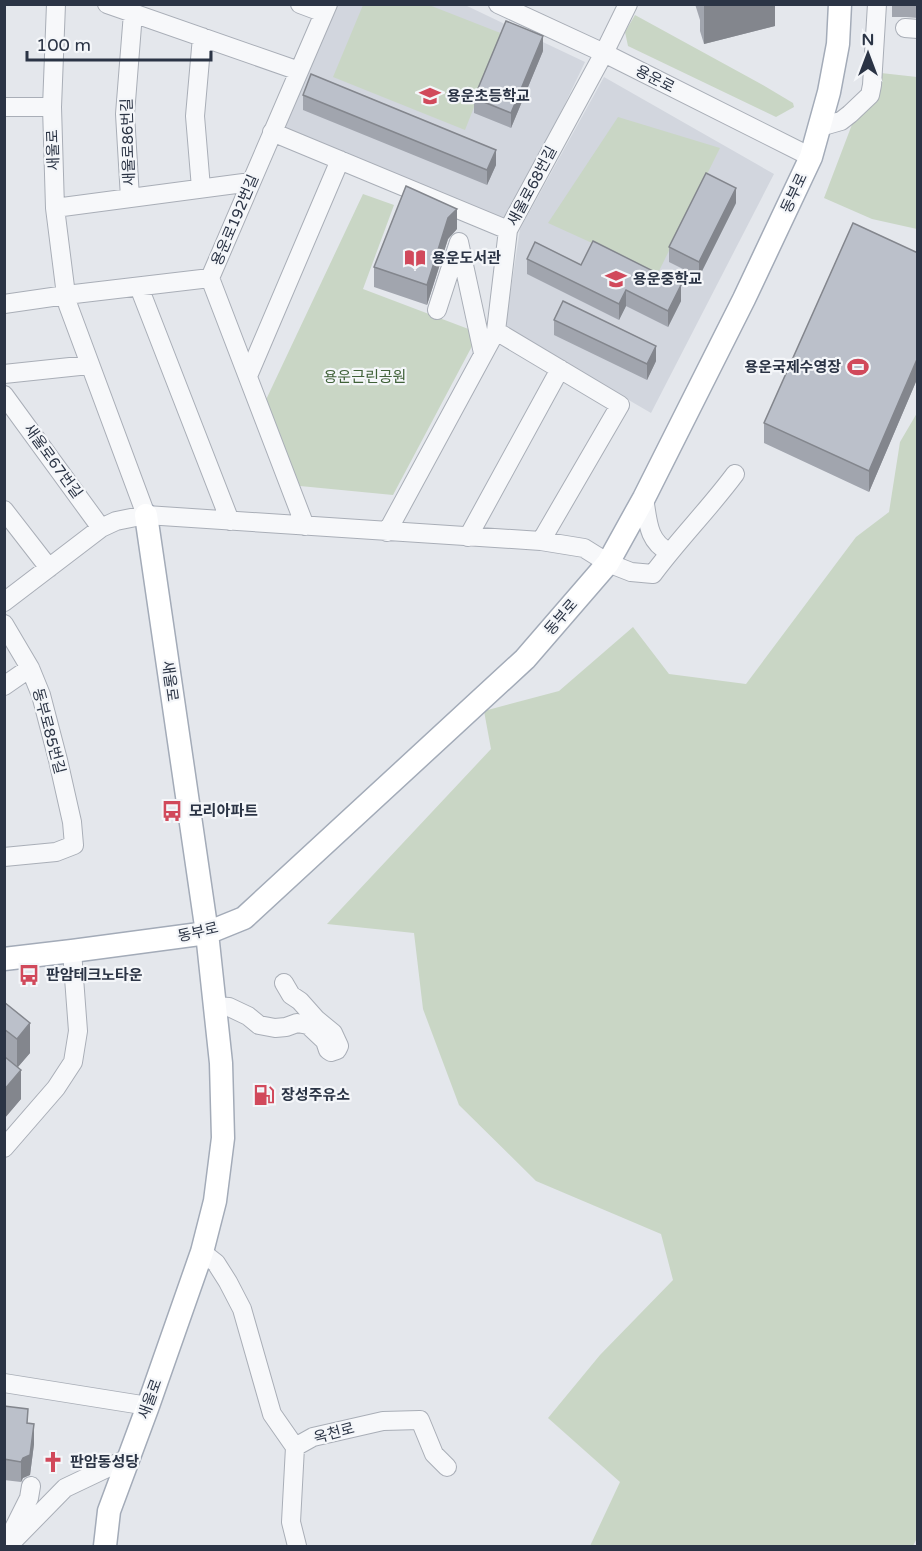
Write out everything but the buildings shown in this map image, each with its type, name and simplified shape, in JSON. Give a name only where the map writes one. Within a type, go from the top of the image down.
[{"type":"main road","name":"동부로","points":[[4,958],[207,933],[244,918],[525,659],[608,563],[644,498],[744,299],[810,157],[820,127],[838,44],[840,4]]},
{"type":"main road","name":"새울로","points":[[105,1546],[109,1511],[202,1252],[215,1201],[223,1138],[221,1063],[207,933],[146,515]]},
{"type":"street","name":"새울로","points":[[56,4],[52,108],[55,208],[66,295],[89,365],[146,515]]},
{"type":"street","points":[[107,4],[299,71]]},
{"type":"street","points":[[300,4],[326,9]]},
{"type":"street","name":"용운로","points":[[498,4],[604,53],[810,157]]},
{"type":"street","name":"새울로68번길","points":[[387,532],[496,331],[508,230],[628,4]]},
{"type":"street","points":[[820,127],[842,121],[870,95],[877,4]]},
{"type":"street","name":"용운로192번길","points":[[304,526],[210,278],[326,9]]},
{"type":"street","name":"새울로86번길","points":[[130,198],[125,114],[133,14]]},
{"type":"street","points":[[201,37],[195,116],[201,188]]},
{"type":"street","points":[[4,107],[52,108]]},
{"type":"street","points":[[272,132],[508,230]]},
{"type":"street","points":[[248,376],[340,160]]},
{"type":"street","name":"새울로86번길","points":[[55,208],[251,182]]},
{"type":"street","points":[[437,310],[459,242],[483,352]]},
{"type":"street","points":[[4,304],[210,278]]},
{"type":"street","points":[[139,286],[230,520]]},
{"type":"street","points":[[496,331],[620,405],[541,541]]},
{"type":"street","points":[[4,374],[89,365]]},
{"type":"street","points":[[468,537],[560,369]]},
{"type":"street","name":"새울로67번길","points":[[4,395],[101,528]]},
{"type":"street","points":[[4,602],[101,528],[116,521],[146,515],[541,541],[584,548],[608,563],[631,572],[653,574],[735,474]]},
{"type":"street","points":[[644,498],[651,534],[660,547],[669,552]]},
{"type":"street","points":[[4,510],[48,568]]},
{"type":"street","name":"동부로85번길","points":[[4,624],[30,668],[41,695],[72,822],[74,845],[56,852],[4,857]]},
{"type":"street","points":[[4,686],[30,668]]},
{"type":"street","points":[[4,1148],[56,1088],[73,1062],[78,1031],[72,951]]},
{"type":"street","points":[[214,1006],[229,1007],[248,1016],[259,1025],[275,1028],[297,1023],[308,1025],[325,1041],[328,1050],[331,1052],[337,1050],[339,1046],[333,1033],[291,994],[284,983]]},
{"type":"street","points":[[202,1252],[216,1263],[242,1309],[272,1414],[295,1447]]},
{"type":"street","points":[[4,1383],[148,1406]]},
{"type":"street","name":"옥천로","points":[[297,1546],[291,1522],[295,1447],[313,1437],[383,1421],[420,1419],[434,1454],[447,1467]]},
{"type":"street","points":[[10,1541],[65,1488],[128,1458]]},
{"type":"street","points":[[10,1541],[29,1498],[31,1486]]},
{"type":"shaded area","name":"용운초등학교","points":[[330,5],[465,5],[585,62],[507,225],[278,129]]},
{"type":"shaded area","name":"용운중학교","points":[[604,77],[774,174],[651,413],[505,328],[520,229]]},
{"type":"green space","points":[[363,5],[429,5],[503,34],[465,130],[333,77]]},
{"type":"green space","points":[[635,15],[761,84],[793,103],[794,107],[776,117],[628,46],[625,32]]},
{"type":"green space","points":[[872,72],[917,77],[917,229],[872,219],[824,198]]},
{"type":"green space","points":[[618,117],[720,148],[658,273],[548,223]]},
{"type":"green space","name":"용운근린공원","points":[[363,194],[394,205],[363,289],[479,333],[393,495],[300,486],[264,404]]},
{"type":"green space","points":[[917,413],[918,1536],[913,1546],[590,1546],[620,1482],[548,1418],[600,1355],[673,1280],[661,1234],[536,1181],[459,1105],[423,1009],[414,933],[327,924],[491,749],[484,711],[559,691],[633,627],[669,674],[746,684],[856,537],[889,512],[900,442]]},
{"type":"place","name":"용운초등학교","points":[[430,96]]},
{"type":"place","name":"용운도서관","points":[[415,258]]},
{"type":"place","name":"용운중학교","points":[[616,279]]},
{"type":"place","name":"용운국제수영장","points":[[858,367]]},
{"type":"place","name":"모리아파트","points":[[172,811]]},
{"type":"place","name":"판암테크노타운","points":[[29,975]]},
{"type":"place","name":"장성주유소","points":[[264,1095]]},
{"type":"place","name":"판암동성당","points":[[53,1462]]}]
